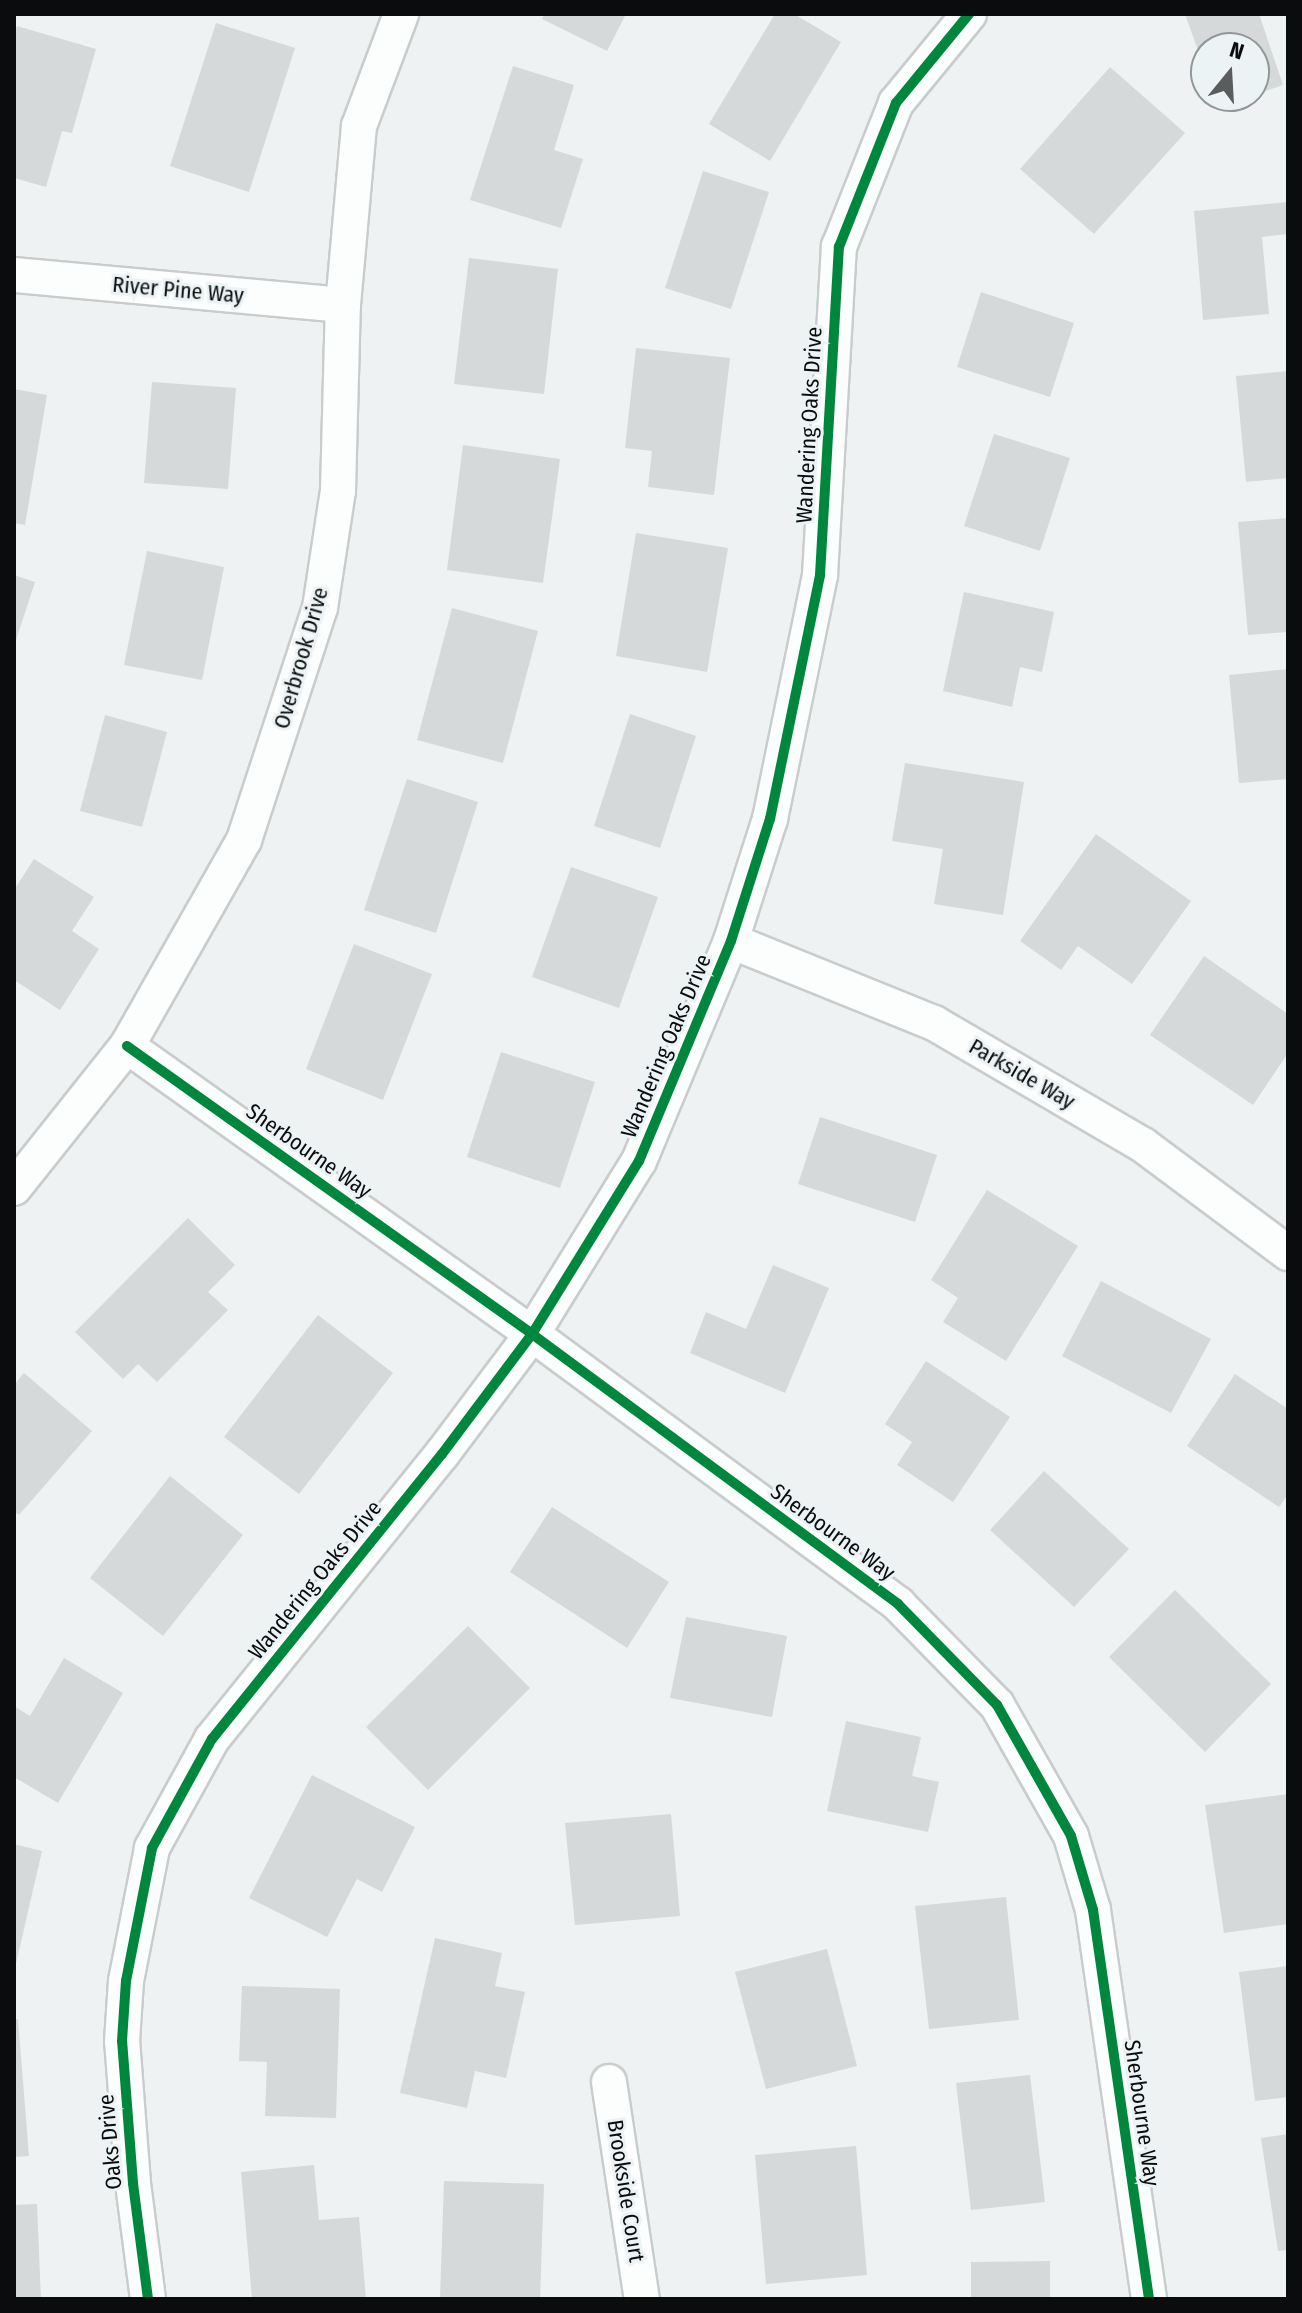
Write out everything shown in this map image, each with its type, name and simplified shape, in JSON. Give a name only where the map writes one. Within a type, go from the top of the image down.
[{"type":"street","name":"Overbrook Drive","points":[[14,1188],[127,1046],[244,840],[320,608],[338,491],[343,305],[359,126],[401,14]]},
{"type":"street","name":"Wandering Oaks Drive","points":[[126,1981],[152,1848],[212,1739],[442,1454],[532,1334],[639,1161],[731,941],[770,819],[820,575],[839,247],[896,103],[969,14]]},
{"type":"street","name":"River Pine Way","points":[[14,275],[343,305]]},
{"type":"street","name":"Parkside Way","points":[[731,941],[934,1023],[1143,1145],[1288,1253]]},
{"type":"street","name":"Sherbourne Way","points":[[127,1046],[532,1334],[898,1604],[997,1705],[1071,1836],[1093,1910],[1149,2299]]},
{"type":"street","name":"Oaks Drive","points":[[126,1981],[122,2041],[133,2183],[148,2299]]},
{"type":"street","name":"Brookside Court","points":[[609,2082],[642,2299]]},
{"type":"building","points":[[545,14],[626,14],[607,51],[542,19]]},
{"type":"building","points":[[775,14],[794,14],[841,42],[770,161],[709,124]]},
{"type":"building","points":[[1185,14],[1259,14],[1265,32],[1191,32]]},
{"type":"building","points":[[216,23],[295,48],[249,192],[170,166]]},
{"type":"building","points":[[17,26],[96,49],[72,133],[62,131],[46,187],[14,178],[14,36]]},
{"type":"building","points":[[1270,47],[1283,85],[1270,89]]},
{"type":"building","points":[[513,66],[574,85],[554,150],[583,159],[561,228],[470,200]]},
{"type":"building","points":[[1110,67],[1185,133],[1094,234],[1020,169]]},
{"type":"building","points":[[703,171],[769,192],[731,309],[665,288]]},
{"type":"building","points":[[1288,202],[1288,234],[1262,237],[1269,314],[1203,320],[1194,211]]},
{"type":"building","points":[[469,258],[558,269],[544,394],[454,384]]},
{"type":"building","points":[[981,292],[1074,323],[1050,397],[957,367]]},
{"type":"building","points":[[636,348],[730,358],[714,495],[648,487],[652,451],[625,448]]},
{"type":"building","points":[[1288,371],[1288,478],[1246,482],[1236,376]]},
{"type":"building","points":[[152,382],[236,388],[228,489],[144,483]]},
{"type":"building","points":[[14,389],[47,395],[25,525],[14,523]]},
{"type":"building","points":[[994,434],[1070,458],[1040,551],[964,526]]},
{"type":"building","points":[[463,445],[560,459],[543,583],[447,570]]},
{"type":"building","points":[[1288,518],[1288,632],[1248,635],[1238,522]]},
{"type":"building","points":[[636,533],[728,548],[707,672],[616,656]]},
{"type":"building","points":[[147,551],[224,567],[202,680],[124,665]]},
{"type":"building","points":[[14,575],[35,582],[15,643],[14,643]]},
{"type":"building","points":[[964,592],[1054,612],[1042,672],[1020,667],[1012,707],[943,691]]},
{"type":"building","points":[[452,608],[538,631],[503,763],[417,740]]},
{"type":"building","points":[[1288,669],[1288,779],[1239,783],[1229,675]]},
{"type":"building","points":[[630,714],[696,736],[660,848],[594,826]]},
{"type":"building","points":[[105,715],[167,732],[142,827],[80,811]]},
{"type":"building","points":[[905,763],[1024,782],[1003,915],[934,904],[943,849],[892,841]]},
{"type":"building","points":[[407,779],[478,802],[436,933],[364,910]]},
{"type":"building","points":[[1096,834],[1191,901],[1132,984],[1078,946],[1061,970],[1020,941]]},
{"type":"building","points":[[34,859],[94,897],[72,931],[99,949],[60,1010],[14,980],[14,890]]},
{"type":"building","points":[[571,867],[658,897],[619,1008],[532,977]]},
{"type":"building","points":[[354,944],[432,974],[383,1100],[306,1069]]},
{"type":"building","points":[[1204,956],[1288,1014],[1288,1053],[1253,1105],[1150,1035]]},
{"type":"building","points":[[501,1052],[595,1082],[560,1188],[467,1157]]},
{"type":"building","points":[[820,1117],[937,1155],[915,1222],[798,1184]]},
{"type":"building","points":[[987,1190],[1078,1246],[1006,1361],[943,1322],[958,1298],[931,1280]]},
{"type":"building","points":[[188,1218],[235,1265],[208,1292],[228,1310],[157,1382],[138,1364],[123,1379],[75,1332]]},
{"type":"building","points":[[773,1265],[829,1288],[785,1393],[690,1353],[706,1312],[746,1329]]},
{"type":"building","points":[[1101,1281],[1211,1339],[1171,1413],[1062,1356]]},
{"type":"building","points":[[318,1315],[393,1373],[299,1494],[224,1437]]},
{"type":"building","points":[[926,1361],[1010,1417],[953,1502],[897,1465],[912,1442],[885,1424]]},
{"type":"building","points":[[24,1373],[92,1431],[19,1515],[14,1511],[14,1385]]},
{"type":"building","points":[[1235,1374],[1288,1409],[1288,1494],[1279,1507],[1187,1446]]},
{"type":"building","points":[[1044,1471],[1129,1549],[1074,1607],[990,1530]]},
{"type":"building","points":[[170,1476],[243,1535],[163,1636],[90,1578]]},
{"type":"building","points":[[552,1507],[669,1582],[627,1648],[510,1572]]},
{"type":"building","points":[[1175,1590],[1271,1684],[1205,1752],[1109,1657]]},
{"type":"building","points":[[686,1617],[787,1636],[772,1717],[670,1698]]},
{"type":"building","points":[[468,1626],[530,1688],[428,1790],[366,1727]]},
{"type":"building","points":[[64,1658],[123,1693],[58,1803],[14,1777],[14,1706],[30,1716]]},
{"type":"building","points":[[846,1721],[921,1737],[912,1776],[939,1782],[928,1832],[827,1811]]},
{"type":"building","points":[[312,1775],[415,1827],[382,1892],[357,1879],[327,1937],[249,1898]]},
{"type":"building","points":[[1288,1794],[1288,1924],[1224,1933],[1205,1805]]},
{"type":"building","points":[[671,1814],[680,1916],[575,1925],[565,1823]]},
{"type":"building","points":[[14,1844],[42,1851],[15,1968],[14,1968]]},
{"type":"building","points":[[1006,1897],[1019,2020],[929,2029],[915,1906]]},
{"type":"building","points":[[435,1938],[502,1953],[495,1986],[525,1992],[506,2078],[475,2071],[467,2108],[400,2093]]},
{"type":"building","points":[[827,1949],[857,2066],[766,2089],[735,1972]]},
{"type":"building","points":[[1288,1966],[1288,2097],[1255,2101],[1239,1972]]},
{"type":"building","points":[[242,1986],[340,1989],[336,2118],[265,2116],[267,2062],[239,2061]]},
{"type":"building","points":[[18,2019],[29,2156],[14,2157],[14,2020]]},
{"type":"building","points":[[1030,2075],[1045,2202],[971,2210],[956,2083]]},
{"type":"building","points":[[1288,2134],[1288,2250],[1278,2251],[1261,2138]]},
{"type":"building","points":[[856,2146],[867,2275],[766,2284],[755,2155]]},
{"type":"building","points":[[314,2165],[319,2220],[359,2217],[366,2299],[252,2299],[241,2172]]},
{"type":"building","points":[[444,2181],[544,2184],[540,2299],[440,2299]]},
{"type":"building","points":[[37,2204],[41,2299],[14,2299],[14,2205]]},
{"type":"building","points":[[1050,2261],[1050,2299],[971,2299],[971,2262]]},
{"type":"cycle path","points":[[148,2299],[133,2183],[122,2041],[126,1981],[152,1848],[212,1739],[442,1454],[532,1334],[639,1161],[731,941],[770,819],[820,575],[839,247],[896,103],[969,14]]},
{"type":"cycle path","points":[[127,1046],[532,1334],[898,1604],[997,1705],[1071,1836],[1093,1910],[1149,2299]]}]
